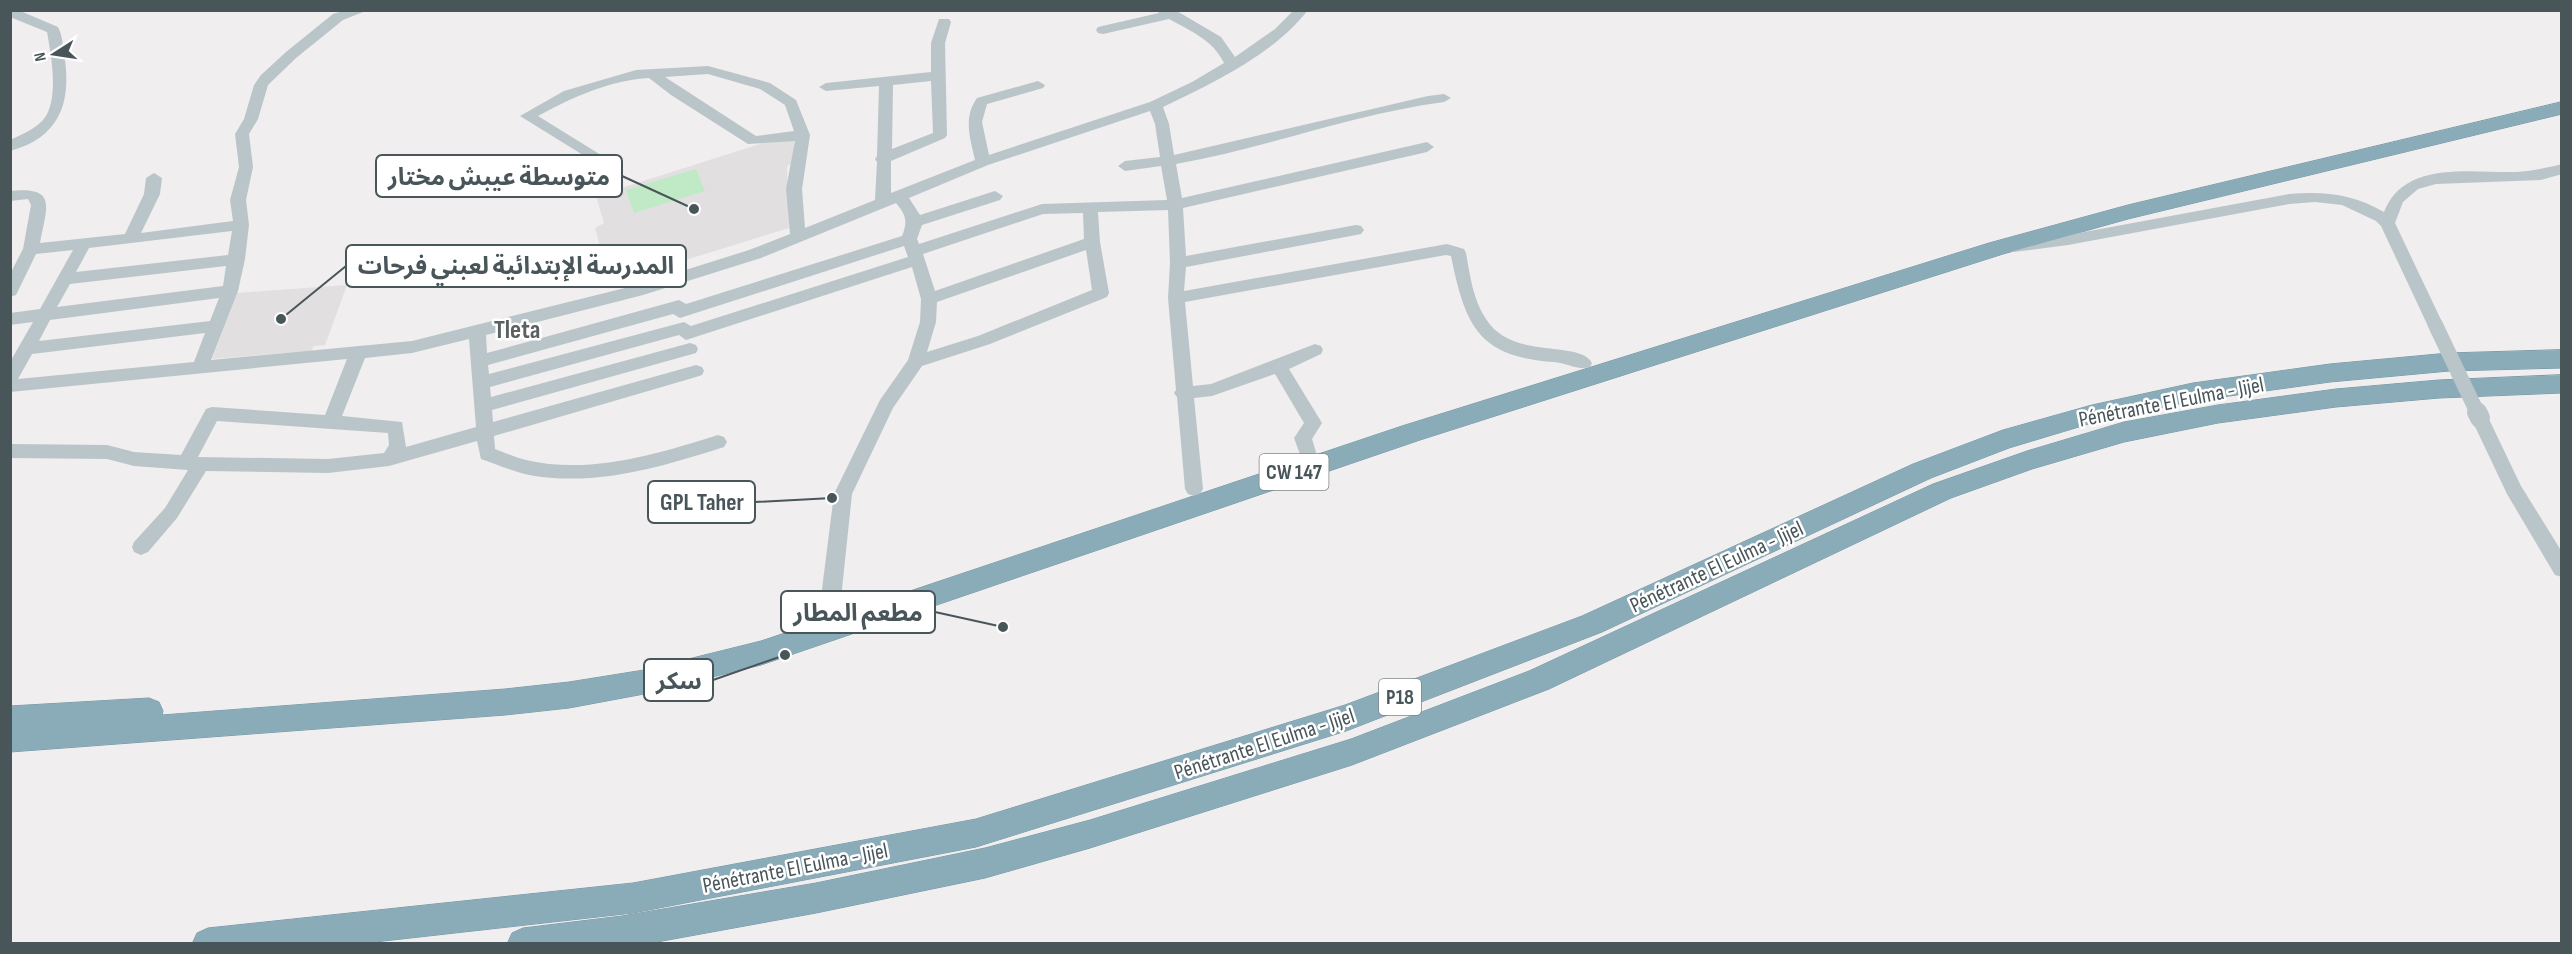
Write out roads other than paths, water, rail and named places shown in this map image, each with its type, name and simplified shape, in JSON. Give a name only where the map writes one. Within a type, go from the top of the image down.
[{"type":"highway","name":"CW 147","points":[[10,719],[243,705],[547,682],[680,659],[836,611],[1194,489],[1584,363],[2093,207],[2410,129],[2562,97]]},
{"type":"highway","name":"CW 147","points":[[10,739],[505,702],[569,695],[644,682],[705,668],[840,627],[1133,525],[1411,433],[1997,248],[2128,212],[2562,108]]},
{"type":"highway","name":"Pénétrante El Eulma - Jijel","points":[[208,944],[633,898],[976,833],[1356,714],[1592,624],[1922,471],[2003,440],[2091,414],[2193,392],[2330,373],[2425,364],[2562,359]]},
{"type":"highway","name":"Pénétrante El Eulma - Jijel","points":[[523,944],[622,932],[816,898],[985,863],[1102,830],[1353,752],[1549,675],[1942,491],[2027,460],[2124,432],[2218,414],[2336,398],[2439,389],[2562,384]]},
{"type":"street","points":[[200,368],[230,291],[237,259],[241,225],[238,200],[246,167],[242,134],[250,119],[261,85],[291,55],[338,17],[362,10]]},
{"type":"street","points":[[10,386],[412,347],[672,280],[798,238],[983,162],[1155,105],[1197,86],[1232,64],[1280,32],[1302,10]]},
{"type":"street","points":[[10,12],[52,30],[57,48],[59,102],[49,122],[10,146]]},
{"type":"street","points":[[1103,30],[1166,13],[1216,40],[1224,48],[1232,64]]},
{"type":"street","points":[[882,159],[940,135],[938,43],[944,21]]},
{"type":"street","points":[[604,164],[521,120],[569,94],[636,74],[708,70],[765,86],[790,103],[803,135],[794,189],[798,238]]},
{"type":"street","points":[[652,73],[676,92],[753,141],[803,135]]},
{"type":"street","points":[[826,87],[938,76]]},
{"type":"street","points":[[883,204],[882,159],[886,81]]},
{"type":"street","points":[[983,162],[974,115],[976,107],[982,101],[1038,85]]},
{"type":"street","points":[[1125,166],[1169,162],[1417,102],[1444,98]]},
{"type":"street","points":[[1155,105],[1162,124],[1175,205],[1178,262],[1176,298],[1183,393],[1194,489]]},
{"type":"street","points":[[481,383],[684,326],[1042,209],[1175,205],[1427,147]]},
{"type":"street","points":[[2387,223],[2389,213],[2398,196],[2417,184],[2455,177],[2536,177],[2562,169]]},
{"type":"street","points":[[130,239],[152,194],[154,178]]},
{"type":"street","points":[[10,198],[30,194],[37,198],[39,205],[31,249],[10,291]]},
{"type":"street","points":[[915,222],[995,196]]},
{"type":"street","points":[[836,611],[832,589],[843,494],[886,405],[916,362],[928,322],[929,299],[914,250],[915,222],[911,210],[900,197]]},
{"type":"street","points":[[1997,248],[2068,240],[2269,201],[2302,197],[2334,198],[2373,211],[2387,223],[2513,489],[2562,569]]},
{"type":"street","points":[[916,362],[984,340],[1101,293],[1092,242],[1090,207]]},
{"type":"street","points":[[31,249],[241,225]]},
{"type":"street","points":[[1178,262],[1356,230]]},
{"type":"street","points":[[929,299],[1092,242]]},
{"type":"street","points":[[10,378],[84,244]]},
{"type":"street","points":[[1176,298],[1447,249],[1458,253],[1468,302],[1483,329],[1497,344],[1529,354],[1578,358],[1584,363]]},
{"type":"street","points":[[483,406],[684,326],[914,250]]},
{"type":"street","points":[[66,279],[237,259]]},
{"type":"street","points":[[10,451],[107,452],[134,459],[194,463],[328,466],[389,459],[485,431],[698,376],[672,280]]},
{"type":"street","points":[[10,319],[230,291]]},
{"type":"street","points":[[28,348],[217,326]]},
{"type":"street","points":[[479,361],[684,326]]},
{"type":"street","points":[[477,331],[487,454],[530,468],[583,473],[648,465],[718,442]]},
{"type":"street","points":[[1183,393],[1212,390],[1279,366],[1315,350]]},
{"type":"street","points":[[331,422],[358,353]]},
{"type":"street","points":[[1279,366],[1313,423],[1303,438],[1307,452]]},
{"type":"street","points":[[141,547],[171,513],[194,463],[212,414],[396,427],[398,446],[389,459]]},
{"type":"place","name":"متوسطة عيبش مختار","points":[[694,209]]},
{"type":"place","name":"المدرسة الإبتدائية لعبني فرحات","points":[[281,319]]},
{"type":"place","name":"GPL Taher","points":[[832,498]]},
{"type":"place","name":"مطعم المطار","points":[[1003,627]]},
{"type":"place","name":"سكر","points":[[785,655]]},
{"type":"district","name":"Tleta","points":[[517,329]]}]
